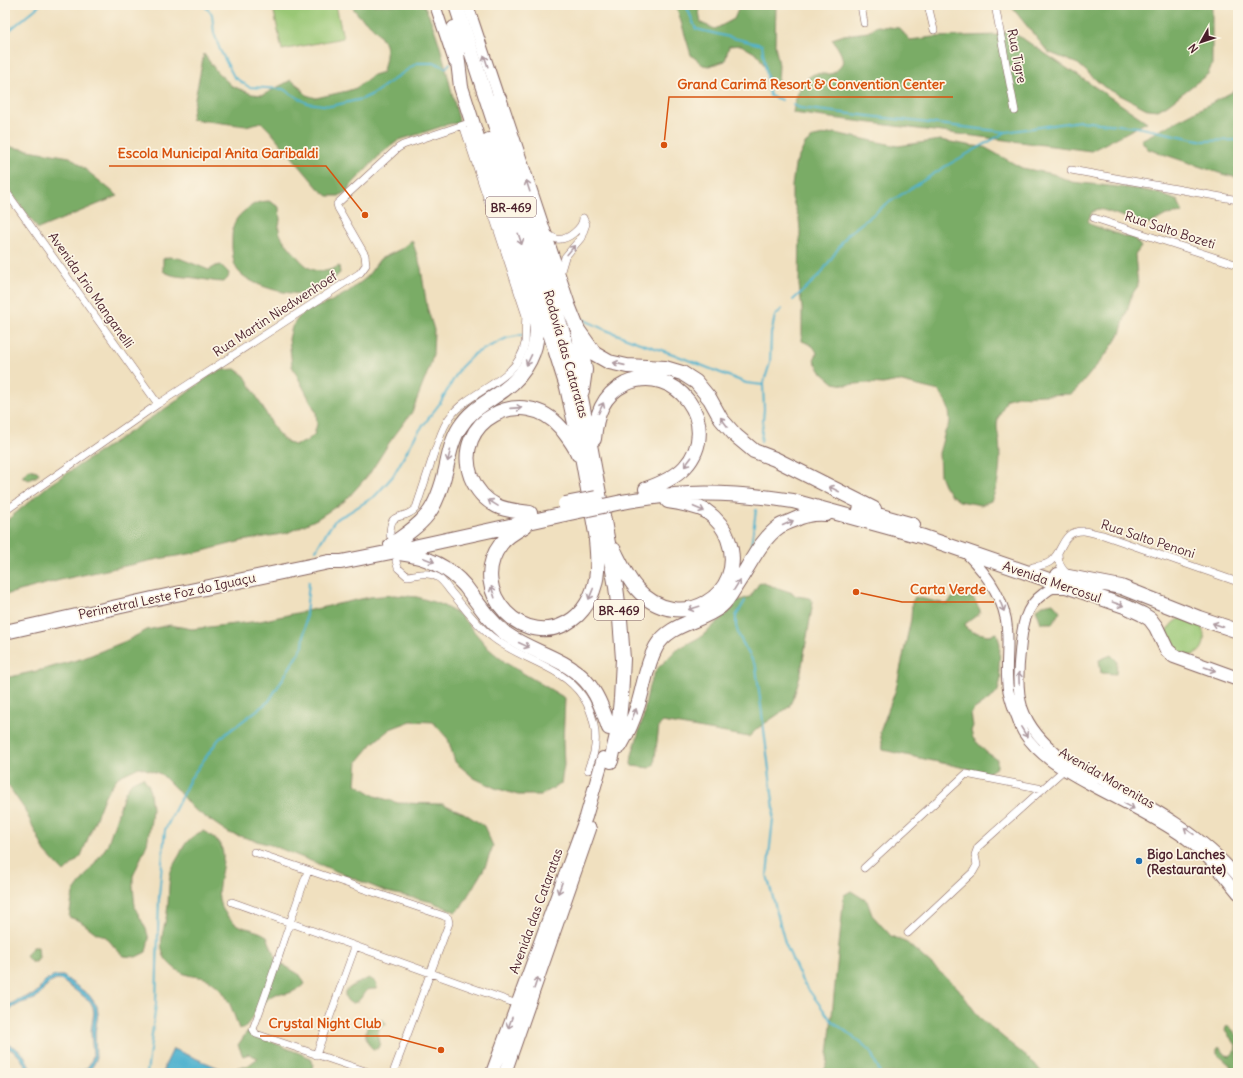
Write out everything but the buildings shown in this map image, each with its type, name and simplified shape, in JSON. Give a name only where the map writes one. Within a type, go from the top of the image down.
[{"type":"highway","name":"Rodovía das Cataratas","points":[[446,5],[567,387],[619,612],[623,659],[621,699],[618,730],[607,760]]},
{"type":"highway","name":"Rodovía das Cataratas","points":[[456,5],[561,327],[581,400],[593,459],[612,628],[614,672],[607,760]]},
{"type":"highway","points":[[392,548],[421,523],[434,505],[440,492],[453,441],[463,423],[474,410],[515,381],[530,360],[536,344],[538,333],[536,322],[468,123],[454,28]]},
{"type":"highway","points":[[499,98],[500,143]]},
{"type":"highway","points":[[499,98],[560,284],[578,330],[585,370],[581,400]]},
{"type":"highway","points":[[578,330],[595,354],[609,362],[627,366],[665,368],[682,374],[696,382],[710,399],[721,419],[736,436],[754,451],[775,459],[894,519]]},
{"type":"highway","points":[[593,459],[595,423],[602,404],[610,394],[621,386],[639,380],[659,381],[672,386],[687,399],[694,410],[698,424],[697,444],[689,462],[679,472],[647,493]]},
{"type":"highway","points":[[531,517],[497,506],[485,498],[472,480],[468,466],[470,444],[476,431],[481,425],[492,416],[505,410],[519,408],[534,410],[547,415],[558,425],[576,448],[586,472]]},
{"type":"highway","points":[[647,493],[674,486],[710,485],[776,489],[795,492],[894,519]]},
{"type":"highway","points":[[647,493],[757,496],[793,500],[844,515]]},
{"type":"highway","points":[[601,532],[633,584],[654,602],[673,609],[686,610],[699,606],[716,595],[728,578],[731,564],[730,543],[720,524],[710,514],[690,505],[647,493]]},
{"type":"highway","name":"Perimetral Leste Foz do Iguaçu","points":[[5,632],[328,562],[341,562],[392,548],[565,509],[647,493]]},
{"type":"highway","points":[[607,760],[622,743],[638,706],[649,663],[655,648],[661,639],[676,628],[709,614],[728,600],[759,548],[780,526],[803,516],[819,513],[844,515]]},
{"type":"highway","name":"Avenida Mercosul","points":[[844,515],[1071,583],[1121,587],[1199,618],[1238,631]]},
{"type":"highway","points":[[531,517],[500,545],[494,557],[490,576],[494,595],[504,611],[519,623],[538,628],[557,627],[569,622],[580,614],[587,604],[597,571],[601,532]]},
{"type":"highway","name":"Avenida Mercosul","points":[[894,519],[968,543],[1057,575],[1071,583],[1142,614],[1150,619],[1156,627],[1167,650],[1174,656],[1238,679]]},
{"type":"highway","points":[[392,548],[442,566],[460,581],[486,615],[506,634],[522,644],[573,669],[595,692],[609,728]]},
{"type":"main road","points":[[435,5],[462,87]]},
{"type":"main road","points":[[468,5],[499,98]]},
{"type":"main road","name":"Avenida Morenitas","points":[[964,551],[980,567],[989,579],[1005,612],[1007,628],[1008,689],[1022,731],[1038,751],[1053,764],[1068,767],[1154,814],[1189,831],[1212,849],[1238,877]]},
{"type":"main road","name":"Avenida Morenitas","points":[[1068,767],[1059,756],[1045,744],[1031,726],[1022,707],[1018,668],[1022,630],[1025,617],[1031,607],[1040,596],[1052,588],[1071,583]]},
{"type":"main road","name":"Avenida das Cataratas","points":[[492,1073],[607,760]]},
{"type":"main road","name":"Avenida das Cataratas","points":[[505,1073],[592,824],[607,760]]},
{"type":"main road","name":"Avenida Morenitas","points":[[1154,814],[1204,855],[1238,894]]},
{"type":"street","points":[[861,5],[864,23]]},
{"type":"street","points":[[928,5],[934,30]]},
{"type":"street","name":"Rua Tigre","points":[[995,5],[1016,111]]},
{"type":"street","points":[[468,123],[526,316],[525,343],[519,359],[511,370],[461,405],[449,417],[441,432],[416,508],[409,514],[392,520],[390,525],[392,548],[398,568],[407,576],[428,573],[440,579],[476,622],[491,636],[505,646],[561,675],[575,687],[584,698],[592,715],[595,730],[594,754],[588,770]]},
{"type":"street","name":"Rua Martin Niedwenhoef","points":[[5,511],[158,404],[360,273],[366,265],[365,254],[337,204],[398,148],[468,123]]},
{"type":"street","points":[[1071,170],[1238,200]]},
{"type":"street","name":"Avenida Irio Manganelli","points":[[5,190],[158,404]]},
{"type":"street","points":[[542,228],[551,236],[558,239],[564,238],[578,229],[583,222],[583,218],[586,224],[581,238],[565,257],[561,269],[560,284]]},
{"type":"street","name":"Rua Salto Bozeti","points":[[1094,218],[1238,265]]},
{"type":"street","name":"Rua Salto Penoni","points":[[1033,567],[1050,562],[1058,553],[1063,542],[1070,534],[1084,531],[1103,535],[1238,582]]},
{"type":"street","points":[[1058,553],[1060,567],[1071,583]]},
{"type":"street","points":[[908,933],[973,872],[977,865],[975,855],[978,847],[1068,767]]},
{"type":"street","points":[[864,868],[966,774],[1042,790]]},
{"type":"street","points":[[254,852],[448,918],[449,923],[393,1073]]},
{"type":"street","points":[[308,871],[253,1029],[256,1034],[371,1073]]},
{"type":"street","points":[[232,902],[517,1004]]},
{"type":"street","points":[[316,1055],[355,947]]},
{"type":"green space","points":[[284,5],[336,5],[343,38],[282,50],[273,7]]},
{"type":"green space","points":[[352,5],[424,5],[436,33],[459,123],[449,124],[399,140],[382,153],[347,191],[339,196],[328,196],[319,189],[261,122],[246,126],[191,119],[204,54],[217,72],[232,86],[252,94],[263,95],[291,80],[299,86],[306,95],[316,98],[356,88],[373,75],[383,72],[386,52],[383,41],[375,29],[360,17]]},
{"type":"green space","points":[[676,5],[698,5],[701,23],[715,29],[734,19],[740,5],[776,5],[775,45],[779,65],[778,83],[768,78],[765,67],[758,55],[741,45],[729,46],[725,61],[709,66],[703,65],[691,55]]},
{"type":"green space","points":[[1010,5],[1177,5],[1179,7],[1184,5],[1212,5],[1212,64],[1208,74],[1167,105],[1158,110],[1147,109],[1104,87],[1078,64],[1048,52]]},
{"type":"green space","points":[[877,26],[899,28],[910,40],[933,37],[999,35],[1008,31],[1022,38],[1147,122],[1091,151],[793,113],[798,92],[808,78],[816,74],[832,74],[841,66],[841,54],[832,39],[844,35],[868,32]]},
{"type":"green space","points":[[1238,89],[1238,178],[1148,149],[1141,140]]},
{"type":"green space","points":[[834,133],[898,146],[940,140],[984,147],[1022,168],[1053,174],[1072,182],[1137,189],[1158,193],[1178,201],[1183,213],[1166,215],[1152,223],[1146,224],[1103,210],[1097,209],[1092,212],[1088,221],[1092,225],[1123,236],[1134,238],[1141,247],[1135,255],[1138,286],[1132,294],[1120,334],[1107,353],[1079,387],[1071,394],[1018,396],[1007,399],[997,422],[1000,464],[998,480],[991,501],[981,505],[959,501],[950,494],[944,485],[940,475],[939,453],[945,432],[950,422],[949,410],[939,391],[898,381],[883,384],[867,383],[845,385],[834,383],[821,372],[814,360],[817,353],[814,348],[802,341],[802,308],[799,285],[800,230],[799,219],[792,198],[795,165],[805,144],[814,137]]},
{"type":"green space","points":[[5,146],[70,157],[118,196],[38,229],[5,184]]},
{"type":"green space","points":[[269,201],[279,207],[279,232],[281,237],[300,260],[316,271],[330,270],[339,266],[340,273],[329,284],[316,291],[298,294],[264,287],[239,272],[234,260],[232,248],[235,221],[242,213],[253,205],[260,202]]},
{"type":"green space","points":[[412,240],[421,268],[427,307],[434,330],[433,355],[412,412],[389,443],[370,473],[346,500],[317,519],[287,533],[242,541],[195,553],[158,559],[64,579],[5,595],[5,522],[49,485],[175,402],[212,374],[223,370],[235,369],[245,376],[276,431],[284,440],[294,445],[305,442],[314,435],[317,424],[316,412],[292,366],[289,339],[292,327],[298,318],[306,311],[328,303],[348,292],[366,278],[380,259],[401,249]]},
{"type":"green space","points":[[168,257],[179,258],[209,270],[221,265],[229,273],[228,278],[224,282],[220,282],[171,275],[163,271],[163,259]]},
{"type":"green space","points":[[29,469],[39,473],[36,477],[32,477],[31,479],[24,479],[22,477]]},
{"type":"green space","points":[[760,582],[793,593],[796,596],[810,598],[813,602],[801,672],[789,707],[758,728],[749,737],[663,722],[659,726],[654,765],[650,768],[632,766],[632,755],[643,718],[649,686],[656,670],[676,650],[702,636],[733,608],[737,601],[750,597]]},
{"type":"green space","points":[[394,595],[417,597],[440,604],[460,615],[489,649],[506,663],[565,698],[563,742],[564,765],[561,784],[541,795],[518,795],[495,788],[474,778],[455,762],[448,739],[433,722],[411,721],[390,729],[373,743],[358,761],[356,784],[375,796],[398,803],[443,804],[464,813],[484,826],[493,846],[485,867],[461,907],[456,912],[432,902],[387,892],[274,846],[229,833],[192,808],[161,774],[139,767],[118,777],[105,795],[81,856],[64,872],[45,852],[25,810],[5,781],[5,678],[84,658],[126,641],[147,630],[170,625],[192,629],[260,621],[370,597]]},
{"type":"green space","points":[[964,595],[974,599],[980,610],[980,613],[965,624],[967,629],[973,632],[988,635],[997,633],[1000,644],[999,670],[1001,678],[998,691],[994,696],[973,710],[971,714],[973,726],[971,731],[973,738],[986,752],[997,759],[997,767],[988,773],[883,750],[880,732],[896,689],[911,619],[912,602],[915,597],[947,604],[952,598]]},
{"type":"green space","points":[[1053,603],[1060,611],[1053,623],[1041,623],[1036,609],[1043,605]]},
{"type":"green space","points":[[1182,618],[1200,625],[1204,633],[1203,647],[1197,653],[1192,655],[1179,655],[1166,638],[1171,625],[1175,621]]},
{"type":"green space","points":[[1111,655],[1117,661],[1116,674],[1101,673],[1099,660]]},
{"type":"green space","points":[[143,777],[149,786],[152,808],[151,820],[147,844],[133,876],[133,886],[135,908],[146,929],[149,939],[146,952],[136,957],[124,956],[106,937],[96,933],[80,921],[69,917],[73,893],[107,846],[125,792],[132,782]]},
{"type":"green space","points":[[203,831],[212,836],[222,848],[223,861],[218,892],[220,902],[225,912],[238,925],[267,936],[275,957],[282,964],[300,975],[305,984],[291,993],[272,996],[259,1008],[246,1027],[239,1029],[232,1009],[218,986],[210,980],[184,974],[177,970],[165,958],[163,953],[162,936],[168,908],[171,870],[186,843],[192,837]]},
{"type":"green space","points":[[851,891],[867,901],[872,915],[891,936],[907,943],[958,988],[979,1017],[1035,1064],[1042,1073],[822,1073],[827,1065],[844,895]]},
{"type":"green space","points":[[33,947],[38,947],[39,958],[36,962],[31,962],[26,956]]},
{"type":"green space","points":[[369,978],[377,984],[376,989],[369,989],[366,991],[355,1003],[352,1003],[346,999],[345,991]]},
{"type":"green space","points":[[378,1020],[383,1020],[387,1024],[378,1028],[380,1043],[378,1048],[373,1049],[367,1041],[366,1031],[368,1024]]},
{"type":"green space","points":[[1229,1026],[1238,1036],[1238,1073],[1231,1073],[1232,1070],[1230,1065],[1217,1054],[1217,1049],[1219,1047],[1226,1055],[1231,1056],[1235,1052],[1236,1045],[1225,1031],[1226,1027]]},
{"type":"green space","points":[[247,1032],[311,1058],[313,1064],[311,1073],[235,1073],[234,1072],[238,1067],[246,1067],[258,1058],[249,1054],[243,1056],[238,1045]]},
{"type":"water","points":[[55,976],[63,976],[89,995],[97,1006],[98,1014],[95,1032],[96,1060],[86,1073],[62,1073],[81,1071],[87,1068],[91,1062],[93,1055],[91,1031],[94,1013],[90,1001],[61,980],[56,980],[48,984],[35,999],[21,1003],[5,1012],[5,1007],[20,999],[33,995],[45,981]]},
{"type":"water","points":[[5,1043],[16,1048],[24,1055],[33,1073],[28,1073],[20,1057],[14,1051],[5,1047]]},
{"type":"water","points":[[173,1049],[231,1073],[164,1073],[164,1068]]},
{"type":"waterway","points":[[5,34],[40,5]]},
{"type":"waterway","points":[[204,5],[212,14],[214,33],[220,50],[234,77],[249,87],[283,89],[307,103],[331,106],[362,99],[373,94],[417,63],[436,63],[446,68],[450,63]]},
{"type":"waterway","points":[[686,5],[696,29],[762,45],[770,96],[782,100]]},
{"type":"waterway","points":[[793,105],[800,108],[1006,132]]},
{"type":"waterway","points":[[793,300],[820,275],[848,234],[885,205],[946,166],[1006,132],[1080,121],[1137,127],[1204,141],[1238,140]]},
{"type":"waterway","points":[[761,442],[764,409],[763,385],[770,363],[771,334],[775,316],[782,309]]},
{"type":"waterway","points":[[580,318],[606,330],[673,354],[746,383],[763,385]]},
{"type":"waterway","points":[[316,550],[336,519],[375,496],[393,476],[416,435],[440,403],[460,368],[474,354],[507,338],[522,335]]},
{"type":"waterway","points":[[751,547],[756,510]]},
{"type":"waterway","points":[[147,1073],[156,1004],[159,896],[165,830],[190,779],[219,739],[269,701],[303,646],[309,582]]},
{"type":"waterway","points":[[745,601],[736,616],[736,626],[739,636],[756,667],[774,809],[767,875],[785,943],[802,981],[831,1020],[870,1050],[880,1073]]},
{"type":"place","name":"Grand Carimã Resort & Convention Center","points":[[664,145]]},
{"type":"place","name":"Escola Municipal Anita Garibaldi","points":[[365,215]]},
{"type":"place","name":"Carta Verde","points":[[856,592]]},
{"type":"place","name":"Bigo Lanches (Restaurante)","points":[[1139,861]]},
{"type":"place","name":"Crystal Night Club","points":[[441,1050]]}]
